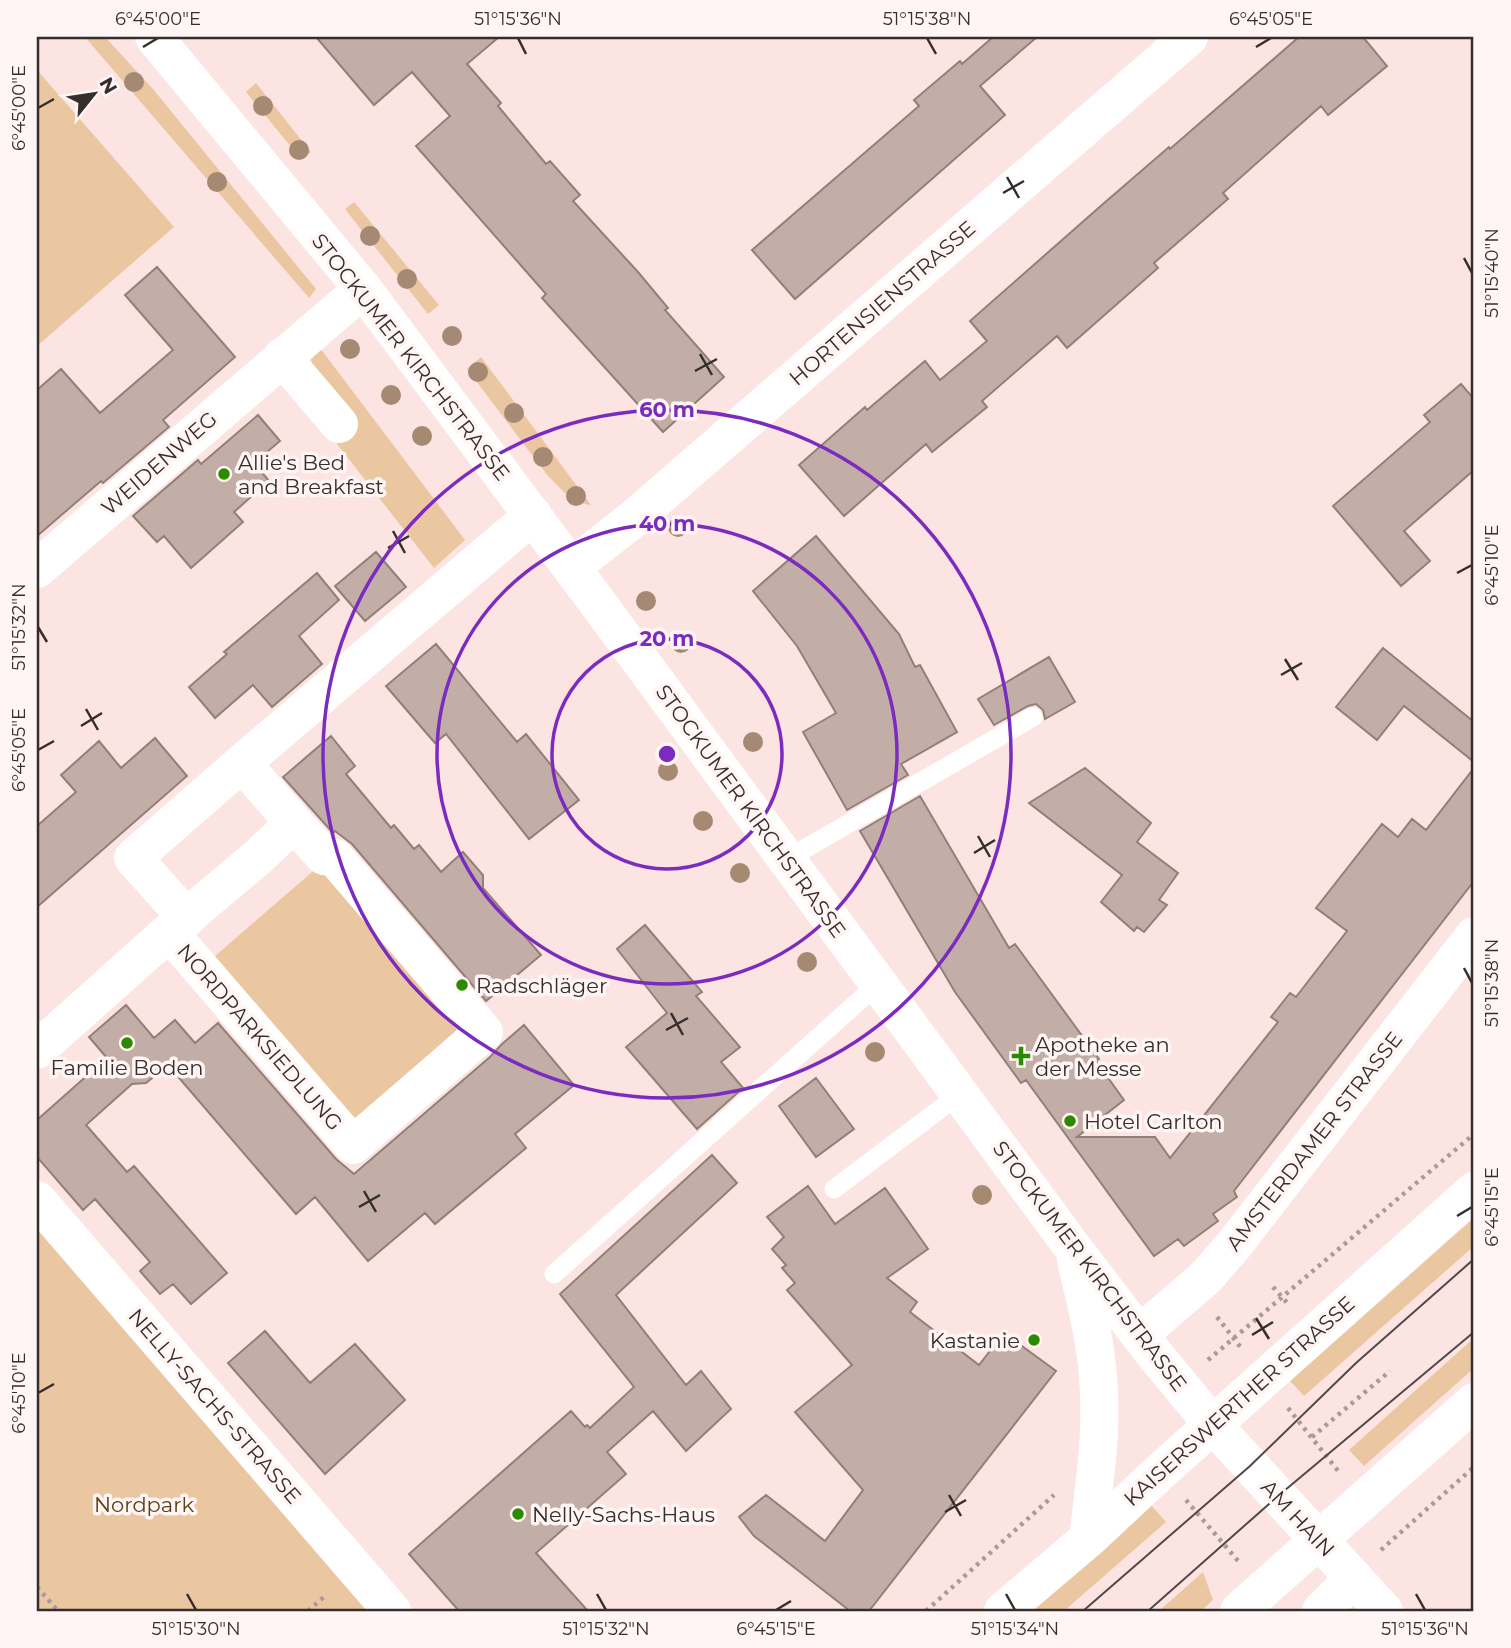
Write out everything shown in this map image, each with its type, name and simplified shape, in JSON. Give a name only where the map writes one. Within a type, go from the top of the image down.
[{"type":"street","name":"STOCKUMER KIRCHSTRASSE","points":[[154,37],[363,289],[572,567],[1073,1248],[1157,1357],[1213,1424]]},
{"type":"street","name":"HORTENSIENSTRASSE","points":[[572,567],[633,519],[1189,37]]},
{"type":"street","name":"WEIDENWEG","points":[[37,569],[363,289]]},
{"type":"street","points":[[282,357],[339,424]]},
{"type":"street","name":"NORDPARKSIEDLUNG","points":[[242,763],[324,856],[335,858],[484,1032],[353,1145],[178,925],[133,858],[242,763],[533,515]]},
{"type":"street","name":"NORDPARKSIEDLUNG","points":[[37,1050],[294,823]]},
{"type":"street","name":"AMSTERDAMER STRASSE","points":[[1157,1357],[1193,1288],[1233,1246],[1474,936]]},
{"type":"street","name":"KAISERSWERTHER STRASSE","points":[[1003,1611],[1088,1539],[1474,1191]]},
{"type":"street","name":"NELLY-SACHS-STRASSE","points":[[37,1200],[392,1611]]},
{"type":"street","points":[[1073,1248],[1088,1315],[1098,1379],[1097,1456],[1088,1539]]},
{"type":"street","points":[[1088,1315],[1108,1334],[1124,1344],[1157,1357]]},
{"type":"street","points":[[1251,1601],[1474,1402]]},
{"type":"street","name":"AM HAIN","points":[[1213,1424],[1384,1611]]},
{"type":"street","points":[[1321,1611],[1354,1578]]},
{"type":"lane","points":[[787,859],[1033,717]]},
{"type":"lane","points":[[554,1274],[879,983]]},
{"type":"lane","points":[[834,1189],[960,1094]]},
{"type":"path","points":[[1157,1357],[1234,1339],[1474,1134]]},
{"type":"path","points":[[1193,1288],[1362,1501],[1395,1537]]},
{"type":"path","points":[[1312,1437],[1390,1371]]},
{"type":"path","points":[[1354,1578],[1395,1537],[1474,1467]]},
{"type":"path","points":[[1161,1471],[1251,1601]]},
{"type":"path","points":[[37,1587],[58,1611]]},
{"type":"green space","points":[[85,37],[105,37],[153,89],[316,289],[309,298]]},
{"type":"green space","points":[[37,70],[174,227],[37,346]]},
{"type":"green space","points":[[256,83],[311,152],[301,159],[246,92]]},
{"type":"green space","points":[[354,202],[439,305],[428,314],[345,209]]},
{"type":"green space","points":[[317,344],[465,540],[434,568],[337,444],[342,428],[312,366],[310,351]]},
{"type":"green space","points":[[481,357],[591,505],[574,502],[548,476],[467,369]]},
{"type":"green space","points":[[319,866],[461,1026],[359,1117],[349,1118],[214,957]]},
{"type":"green space","name":"Nordpark","points":[[37,1217],[373,1604],[365,1611],[37,1611]]},
{"type":"green space","points":[[1474,1218],[1474,1246],[1304,1396],[1290,1381]]},
{"type":"green space","points":[[1474,1338],[1474,1368],[1364,1466],[1349,1450]]},
{"type":"green space","points":[[1150,1504],[1166,1522],[1064,1611],[1028,1611]]},
{"type":"green space","points":[[1203,1572],[1213,1600],[1201,1611],[1159,1611]]},
{"type":"building","points":[[316,37],[499,37],[467,64],[501,103],[498,106],[546,164],[550,161],[580,195],[573,201],[638,272],[668,308],[665,310],[724,377],[663,432],[542,298],[546,294],[416,146],[450,116],[412,72],[374,105]]},
{"type":"building","points":[[993,37],[1037,37],[980,86],[1005,115],[795,299],[752,250],[919,106],[914,100]]},
{"type":"building","points":[[1299,37],[1363,37],[1387,66],[1328,115],[1321,106],[1223,193],[1228,199],[1154,263],[1158,268],[1067,348],[1057,336],[982,401],[987,407],[932,452],[926,444],[844,516],[799,465],[865,407],[867,410],[925,361],[940,380],[987,341],[970,321]]},
{"type":"building","points":[[157,267],[235,357],[163,420],[169,427],[37,536],[37,390],[61,369],[100,413],[173,350],[125,295]]},
{"type":"building","points":[[1461,384],[1474,399],[1474,470],[1404,531],[1430,561],[1401,586],[1333,506],[1430,422],[1424,415]]},
{"type":"building","points":[[258,415],[280,441],[254,463],[269,481],[234,512],[243,522],[191,568],[164,536],[157,542],[133,516],[198,460],[201,464]]},
{"type":"building","points":[[816,536],[899,634],[915,667],[920,665],[957,732],[901,764],[908,775],[847,810],[803,732],[836,713],[797,646],[753,591]]},
{"type":"building","points":[[376,552],[406,587],[365,621],[335,586]]},
{"type":"building","points":[[317,573],[339,600],[299,636],[322,664],[272,707],[253,685],[215,718],[189,687],[227,654],[224,652]]},
{"type":"building","points":[[436,644],[517,742],[526,734],[579,800],[529,839],[446,734],[435,743],[386,686]]},
{"type":"building","points":[[1383,648],[1474,722],[1474,762],[1404,706],[1377,740],[1336,707]]},
{"type":"building","points":[[1049,657],[1075,702],[1045,719],[1043,710],[1036,704],[1028,706],[994,725],[978,699]]},
{"type":"building","points":[[331,736],[355,766],[346,774],[391,828],[394,825],[414,849],[419,845],[441,872],[463,852],[483,875],[483,888],[541,955],[486,1001],[352,844],[335,831],[333,833],[283,777]]},
{"type":"building","points":[[155,738],[187,776],[37,907],[37,826],[76,792],[61,775],[99,741],[121,768]]},
{"type":"building","points":[[1085,768],[1151,823],[1137,842],[1178,873],[1159,900],[1167,905],[1144,932],[1137,927],[1134,931],[1101,902],[1122,875],[1029,803]]},
{"type":"building","points":[[1474,768],[1474,881],[1234,1191],[1237,1197],[1213,1214],[1218,1221],[1184,1246],[1178,1239],[1154,1256],[1026,1080],[1021,1083],[955,992],[860,831],[920,796],[1009,948],[1015,944],[1099,1059],[1096,1061],[1124,1100],[1077,1137],[1155,1137],[1170,1158],[1278,1022],[1271,1017],[1290,993],[1296,997],[1347,931],[1316,908],[1382,824],[1398,837],[1412,819],[1426,830]]},
{"type":"building","points":[[645,925],[702,992],[696,996],[740,1047],[721,1062],[743,1088],[697,1129],[626,1047],[667,1013],[617,949]]},
{"type":"building","points":[[126,1005],[154,1038],[175,1020],[195,1043],[218,1023],[336,1159],[354,1174],[524,1025],[574,1085],[515,1134],[526,1148],[435,1224],[425,1213],[368,1261],[315,1197],[296,1214],[168,1065],[146,1083],[132,1084],[86,1125],[127,1172],[134,1166],[227,1273],[191,1304],[173,1284],[160,1294],[140,1271],[150,1262],[95,1199],[83,1210],[37,1157],[37,1120],[107,1058],[89,1037]]},
{"type":"building","points":[[816,1078],[854,1129],[816,1157],[779,1106]]},
{"type":"building","points":[[712,1155],[737,1183],[616,1295],[686,1385],[701,1371],[731,1409],[686,1451],[653,1411],[607,1452],[626,1474],[536,1553],[588,1611],[459,1611],[409,1554],[571,1411],[585,1427],[587,1425],[590,1428],[634,1387],[560,1294]]},
{"type":"building","points":[[808,1186],[835,1224],[885,1188],[928,1249],[887,1278],[917,1302],[910,1312],[979,1365],[1004,1333],[1056,1371],[869,1611],[850,1611],[754,1536],[739,1517],[766,1495],[825,1541],[863,1490],[795,1412],[852,1365],[787,1290],[795,1283],[782,1268],[786,1265],[772,1249],[784,1237],[767,1217]]},
{"type":"building","points":[[265,1331],[310,1383],[355,1344],[405,1400],[325,1474],[228,1363]]},
{"type":"tram line","points":[[1083,1611],[1250,1466],[1356,1363],[1474,1259]]},
{"type":"tram line","points":[[1148,1611],[1278,1496],[1474,1332]]},
{"type":"place","name":"Allie's Bed and Breakfast","points":[[224,474]]},
{"type":"place","name":"Radschläger","points":[[462,985]]},
{"type":"place","name":"Familie Boden","points":[[127,1043]]},
{"type":"place","name":"Apotheke an der Messe","points":[[1021,1056]]},
{"type":"place","name":"Hotel Carlton","points":[[1070,1121]]},
{"type":"place","name":"Kastanie","points":[[1034,1340]]},
{"type":"place","name":"Nelly-Sachs-Haus","points":[[518,1514]]}]
